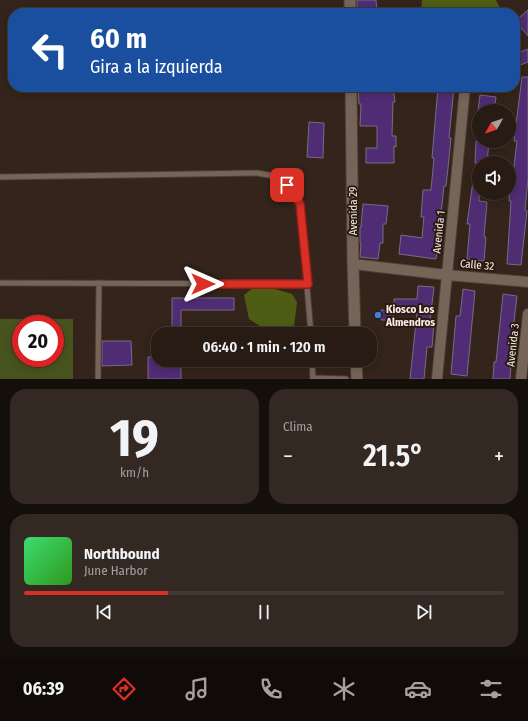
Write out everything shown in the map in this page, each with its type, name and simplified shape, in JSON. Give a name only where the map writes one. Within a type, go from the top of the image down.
[{"type":"main road","name":"Avenida 29","points":[[351,92],[355,327]]},
{"type":"main road","points":[[356,367],[357,379]]},
{"type":"street","name":"Avenida 1","points":[[437,379],[465,92]]},
{"type":"street","name":"Calle 32","points":[[353,264],[447,275],[528,282]]},
{"type":"street","name":"Avenida 3","points":[[521,379],[528,314]]},
{"type":"lane","points":[[0,177],[257,172],[274,176],[287,185],[300,204],[311,327]]},
{"type":"lane","points":[[0,283],[308,284]]},
{"type":"lane","points":[[98,283],[98,379]]},
{"type":"lane","points":[[312,367],[313,378],[346,379]]},
{"type":"green space","points":[[422,0],[496,0],[500,8],[421,8]]},
{"type":"green space","points":[[254,287],[268,287],[292,294],[297,302],[294,327],[262,327],[249,319],[244,295]]},
{"type":"green space","points":[[0,319],[12,319],[12,367],[64,367],[64,319],[73,319],[73,379],[0,379]]},
{"type":"building","points":[[357,0],[376,0],[377,8],[357,8]]},
{"type":"building","points":[[528,10],[528,36],[520,27],[520,17]]},
{"type":"building","points":[[528,49],[528,62],[520,65],[520,52]]},
{"type":"building","points":[[522,77],[528,77],[528,179],[525,210],[527,211],[521,265],[507,264],[511,201],[509,200],[516,200],[516,125]]},
{"type":"building","points":[[358,92],[394,92],[395,102],[393,102],[392,136],[396,136],[396,147],[394,146],[394,163],[366,163],[366,148],[377,148],[377,126],[360,126],[361,104],[359,104]]},
{"type":"building","points":[[438,92],[454,92],[448,168],[446,186],[444,186],[436,259],[399,254],[401,235],[422,238],[424,217],[421,217],[423,190],[431,190],[434,158],[432,158]]},
{"type":"building","points":[[480,95],[496,97],[495,104],[479,104]]},
{"type":"building","points":[[309,122],[324,123],[323,158],[307,157]]},
{"type":"building","points":[[476,148],[488,148],[488,156],[475,156]]},
{"type":"building","points":[[472,188],[472,200],[487,202],[484,237],[486,237],[484,261],[467,259],[470,224],[467,224]]},
{"type":"building","points":[[363,204],[388,206],[386,224],[383,224],[383,243],[380,243],[378,259],[360,257],[360,227]]},
{"type":"building","points":[[418,286],[434,287],[430,321],[434,322],[432,347],[427,347],[424,379],[410,379],[417,313],[394,313],[394,299],[417,299]]},
{"type":"building","points":[[463,289],[475,291],[467,376],[451,374],[456,316],[460,316]]},
{"type":"building","points":[[503,294],[517,296],[509,363],[511,364],[510,379],[493,379],[494,362],[496,362]]},
{"type":"building","points":[[172,298],[234,298],[234,310],[181,310],[181,327],[172,327]]},
{"type":"building","points":[[381,310],[394,311],[393,320],[381,320]]},
{"type":"building","points":[[102,341],[131,341],[132,365],[102,366]]},
{"type":"building","points":[[148,357],[151,357],[151,367],[181,367],[181,379],[148,379]]},
{"type":"place","name":"Kiosco Los Almendros","points":[[378,315]]},
{"type":"route","points":[[203,284],[308,284],[300,204],[287,185]]}]
